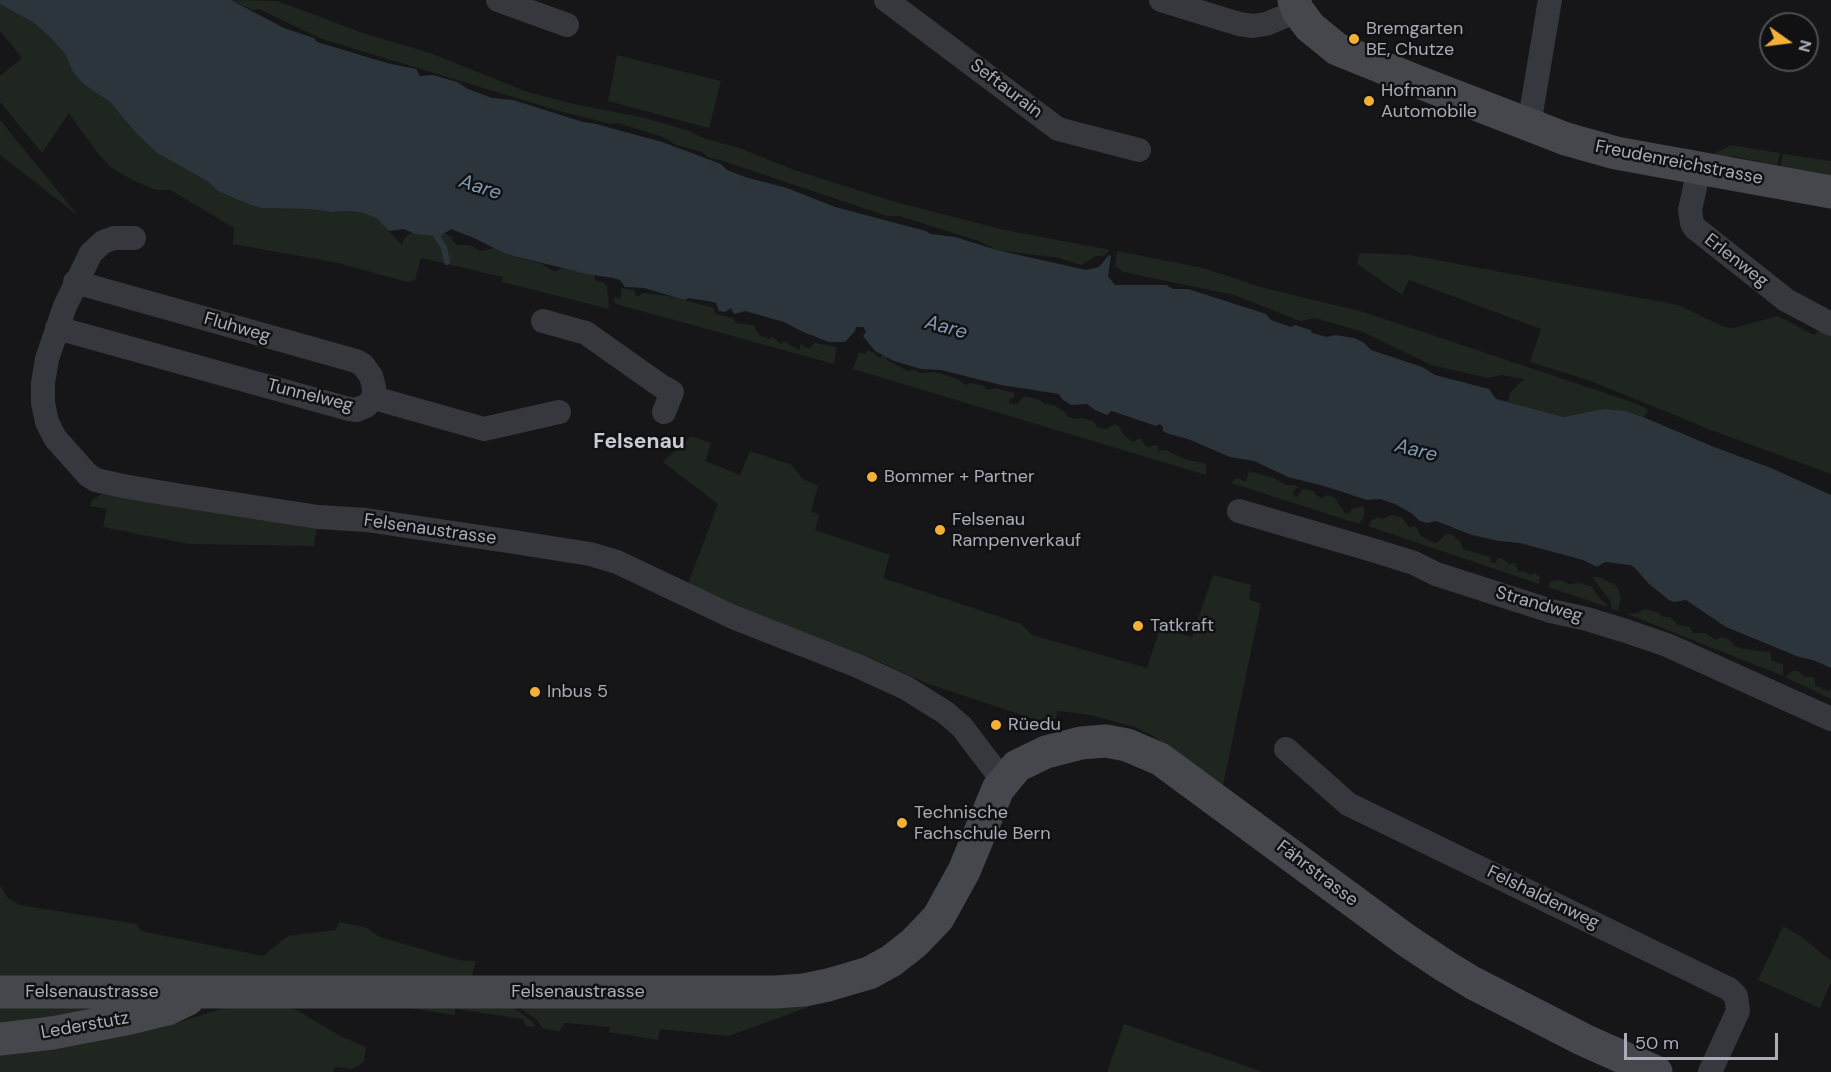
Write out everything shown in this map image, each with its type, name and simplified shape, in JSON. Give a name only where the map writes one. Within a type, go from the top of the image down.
[{"type":"street","points":[[498,0],[567,25]]},
{"type":"street","name":"Seftaurain","points":[[886,0],[1059,129],[1139,150]]},
{"type":"street","points":[[1161,0],[1239,24],[1253,26],[1266,24],[1296,6]]},
{"type":"street","points":[[1529,125],[1550,0]]},
{"type":"street","name":"Freudenreichstrasse","points":[[1296,6],[1310,27],[1337,49],[1566,139],[1616,153],[1831,192]]},
{"type":"street","name":"Erlenweg","points":[[1699,169],[1690,210],[1695,228],[1786,300],[1831,324]]},
{"type":"street","name":"Felsenaustrasse","points":[[0,992],[775,992],[804,990],[869,973],[891,961],[927,931],[952,896],[997,794],[962,727],[946,713],[906,688],[858,666],[733,617],[617,562],[599,556],[366,520],[318,517],[170,494],[96,480],[88,475],[60,445],[50,429],[44,413],[44,372],[57,328],[75,282],[91,252],[103,242],[124,237],[134,238]]},
{"type":"street","name":"Fluhweg","points":[[75,282],[356,362],[363,365],[371,376],[375,387],[374,398]]},
{"type":"street","points":[[543,321],[586,333],[672,392],[664,412]]},
{"type":"street","name":"Tunnelweg","points":[[57,328],[349,409],[356,410],[366,406],[374,398],[484,429],[559,412]]},
{"type":"street","name":"Strandweg","points":[[1239,511],[1379,552],[1414,563],[1436,574],[1667,645],[1831,719]]},
{"type":"street","name":"Fährstrasse","points":[[997,794],[1017,766],[1046,752],[1081,743],[1116,743],[1149,753],[1171,766],[1444,966],[1577,1036],[1656,1072]]},
{"type":"street","name":"Felshaldenweg","points":[[1286,749],[1348,804],[1729,989],[1737,996],[1738,1011],[1710,1072]]},
{"type":"street","name":"Lederstutz","points":[[0,1039],[52,1033],[162,1011],[202,991]]},
{"type":"shaded area","points":[[231,0],[277,1],[366,34],[430,53],[525,91],[569,103],[645,118],[689,131],[794,170],[899,203],[1005,230],[1110,250],[1104,256],[1096,256],[1081,265],[1059,258],[997,250],[979,241],[899,216],[887,216],[709,158],[702,152],[676,145],[663,137],[618,123],[611,124],[556,110],[322,39],[259,9],[253,10]]},
{"type":"shaded area","points":[[0,4],[34,23],[50,37],[65,54],[73,72],[83,84],[110,102],[137,134],[157,153],[207,181],[218,191],[261,208],[363,213],[376,218],[402,245],[404,239],[412,232],[433,236],[436,239],[444,233],[453,237],[452,240],[457,245],[469,245],[481,251],[494,248],[506,254],[540,263],[555,272],[562,268],[594,275],[596,281],[603,282],[607,286],[609,309],[502,282],[503,277],[421,258],[415,280],[407,282],[338,263],[233,244],[234,228],[171,190],[156,190],[112,168],[98,154],[69,113],[42,153],[0,102],[0,76],[22,58],[0,31]]},
{"type":"shaded area","points":[[617,55],[721,81],[709,128],[608,101]]},
{"type":"shaded area","points":[[0,120],[76,213],[76,214],[0,155]]},
{"type":"shaded area","points":[[1731,145],[1780,153],[1777,165],[1731,156],[1729,163],[1684,153],[1685,148],[1714,154]]},
{"type":"shaded area","points":[[1783,154],[1831,161],[1831,181],[1779,172]]},
{"type":"shaded area","points":[[1117,251],[1203,268],[1264,288],[1360,311],[1626,400],[1648,409],[1647,413],[1643,417],[1625,411],[1565,417],[1508,402],[1510,393],[1524,379],[1501,375],[1488,378],[1431,365],[1363,332],[1315,318],[1300,321],[1234,295],[1123,272],[1115,266]]},
{"type":"shaded area","points":[[1360,253],[1410,255],[1678,305],[1724,327],[1734,328],[1778,316],[1814,335],[1821,329],[1831,333],[1831,474],[1711,430],[1588,380],[1530,362],[1541,329],[1409,280],[1402,295],[1357,264]]},
{"type":"shaded area","points":[[621,288],[634,290],[636,296],[642,293],[669,296],[714,308],[715,314],[733,318],[736,323],[753,325],[760,336],[769,340],[771,337],[774,338],[781,344],[783,341],[799,350],[801,344],[809,349],[815,343],[837,347],[834,364],[616,304],[615,297],[619,299],[621,297]]},
{"type":"shaded area","points":[[868,350],[877,357],[880,358],[883,355],[887,357],[887,360],[908,371],[935,372],[958,379],[965,385],[971,383],[984,386],[987,390],[996,388],[1014,393],[1014,398],[1009,399],[1009,403],[1012,404],[1017,404],[1025,396],[1054,405],[1067,416],[1075,419],[1093,421],[1098,428],[1107,429],[1114,424],[1119,426],[1123,434],[1133,442],[1140,438],[1147,447],[1158,445],[1158,451],[1166,450],[1185,459],[1206,464],[1206,475],[853,369],[859,352],[865,354]]},
{"type":"shaded area","points":[[691,436],[711,443],[705,461],[740,475],[750,451],[792,465],[803,479],[818,486],[811,511],[819,515],[815,530],[890,555],[883,578],[1021,624],[1032,635],[1147,668],[1160,628],[1192,637],[1213,575],[1251,585],[1249,599],[1261,604],[1223,785],[1155,737],[1135,727],[1091,715],[1058,711],[1054,724],[1049,724],[926,683],[862,654],[738,607],[688,584],[718,504],[663,462]]},
{"type":"shaded area","points":[[1249,471],[1274,478],[1286,485],[1295,485],[1298,487],[1292,493],[1297,497],[1303,489],[1314,491],[1317,496],[1323,498],[1326,495],[1335,498],[1347,514],[1355,507],[1362,506],[1364,516],[1359,524],[1231,483],[1237,478],[1246,482]]},
{"type":"shaded area","points":[[102,494],[317,525],[314,546],[189,544],[103,527],[107,509],[90,506],[92,500]]},
{"type":"shaded area","points":[[1392,515],[1402,518],[1410,528],[1414,526],[1417,528],[1421,536],[1432,542],[1437,543],[1446,534],[1451,534],[1460,541],[1463,549],[1490,557],[1491,562],[1496,563],[1498,558],[1501,558],[1509,564],[1515,563],[1519,572],[1525,571],[1531,575],[1535,573],[1540,577],[1539,584],[1368,526],[1372,520]]},
{"type":"shaded area","points":[[1592,577],[1599,577],[1617,586],[1621,597],[1618,611],[1612,609],[1610,601]]},
{"type":"shaded area","points":[[1561,580],[1569,584],[1580,583],[1592,587],[1607,607],[1548,587],[1551,581]]},
{"type":"shaded area","points":[[1645,609],[1659,613],[1663,617],[1670,617],[1678,625],[1690,627],[1693,633],[1706,633],[1716,640],[1721,637],[1729,639],[1735,646],[1743,649],[1770,652],[1772,661],[1783,664],[1783,676],[1627,614]]},
{"type":"shaded area","points":[[1792,671],[1798,671],[1804,677],[1812,677],[1815,679],[1815,685],[1825,690],[1829,691],[1831,688],[1831,699],[1785,677]]},
{"type":"shaded area","points":[[0,886],[8,898],[20,905],[137,924],[141,931],[263,956],[288,936],[336,930],[339,922],[367,928],[380,937],[459,960],[476,961],[472,976],[0,976]]},
{"type":"shaded area","points":[[1783,926],[1802,937],[1831,961],[1831,982],[1820,1008],[1758,980]]},
{"type":"shaded area","points":[[201,992],[114,1036],[166,1026],[221,1009],[260,1003],[288,1005],[342,1037],[366,1047],[364,1062],[352,1069],[334,1067],[333,1072],[0,1072],[0,993]]},
{"type":"shaded area","points":[[838,996],[729,1036],[660,1029],[658,1040],[609,1032],[610,1027],[565,1023],[559,1031],[542,1028],[537,1020],[508,1000]]},
{"type":"shaded area","points":[[503,1000],[533,1022],[535,1027],[526,1026],[523,1019],[456,1009],[454,1015],[398,1006]]},
{"type":"shaded area","points":[[1124,1024],[1263,1072],[1107,1072]]},
{"type":"water","name":"Aare","points":[[0,0],[231,0],[284,28],[314,38],[317,42],[387,63],[416,69],[420,76],[433,75],[457,82],[492,98],[513,100],[583,122],[662,142],[721,164],[727,170],[745,177],[787,188],[835,207],[931,234],[955,237],[997,250],[1086,270],[1099,267],[1109,255],[1111,256],[1108,276],[1115,285],[1166,285],[1173,289],[1188,289],[1266,314],[1271,320],[1291,327],[1295,325],[1327,337],[1335,335],[1354,338],[1363,342],[1371,350],[1422,367],[1435,375],[1489,389],[1496,399],[1564,417],[1604,409],[1625,411],[1643,417],[1771,468],[1831,495],[1831,668],[1726,627],[1686,600],[1674,602],[1669,600],[1631,565],[1605,562],[1597,567],[1583,560],[1520,543],[1472,535],[1436,521],[1427,523],[1420,521],[1395,504],[1380,499],[1367,500],[1288,477],[1254,461],[1230,457],[1188,439],[1169,434],[1163,431],[1160,424],[1156,426],[1111,411],[1107,415],[1087,404],[1071,405],[1059,394],[1001,385],[941,370],[921,369],[894,361],[875,351],[863,336],[866,332],[863,327],[856,327],[845,342],[829,342],[784,322],[745,311],[734,314],[731,308],[725,312],[719,311],[716,303],[713,302],[689,298],[685,300],[644,288],[625,287],[620,280],[613,278],[506,254],[451,229],[436,239],[433,236],[415,234],[404,229],[389,231],[376,218],[363,213],[261,208],[248,204],[218,191],[207,181],[157,153],[137,134],[110,102],[83,84],[73,72],[65,54],[50,37],[34,23],[0,4]]},
{"type":"waterway","points":[[435,233],[444,248],[447,262]]},
{"type":"place","name":"Bremgarten BE, Chutze","points":[[1354,39]]},
{"type":"place","name":"Hofmann Automobile","points":[[1369,101]]},
{"type":"place","name":"Bommer + Partner","points":[[872,477]]},
{"type":"place","name":"Felsenau Rampenverkauf","points":[[940,530]]},
{"type":"place","name":"Tatkraft","points":[[1138,626]]},
{"type":"place","name":"Inbus 5","points":[[535,692]]},
{"type":"place","name":"Rüedu","points":[[996,725]]},
{"type":"place","name":"Technische Fachschule Bern","points":[[902,823]]},
{"type":"district","name":"Felsenau","points":[[639,442]]}]
